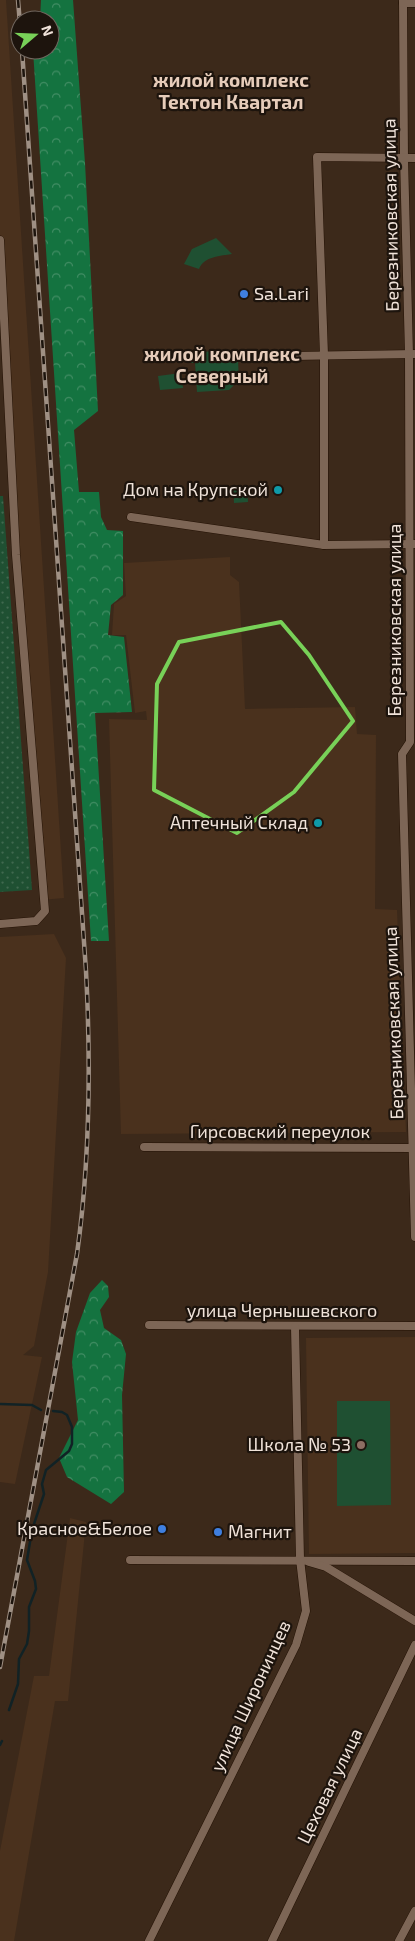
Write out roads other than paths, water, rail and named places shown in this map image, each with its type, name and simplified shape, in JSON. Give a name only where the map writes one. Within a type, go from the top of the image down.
[{"type":"street","points":[[403,2],[415,3]]},
{"type":"street","name":"Березниковская улица","points":[[403,2],[404,158],[412,354],[412,742],[402,754],[411,944],[415,1237]]},
{"type":"street","points":[[324,545],[324,355],[317,156],[415,158]]},
{"type":"street","points":[[0,240],[16,555],[45,911],[36,921],[0,924]]},
{"type":"street","points":[[293,356],[412,354]]},
{"type":"street","points":[[131,517],[324,545],[412,544]]},
{"type":"street","name":"Гирсовский переулок","points":[[144,1147],[414,1148]]},
{"type":"street","name":"улица Чернышевского","points":[[149,1326],[415,1326]]},
{"type":"street","name":"улица Широнинцев","points":[[149,1941],[296,1644],[306,1611],[300,1559],[295,1327]]},
{"type":"street","points":[[130,1560],[300,1559],[415,1561]]},
{"type":"street","points":[[300,1559],[326,1567],[415,1621]]},
{"type":"street","name":"Цеховая улица","points":[[272,1941],[415,1645]]},
{"type":"street","points":[[400,1941],[415,1911]]},
{"type":"waterway","points":[[0,1404],[32,1405],[41,1410]]},
{"type":"waterway","points":[[9,1710],[18,1684],[19,1659],[27,1644],[29,1607],[36,1589],[27,1560],[32,1530],[44,1494],[42,1484],[46,1470],[69,1451],[72,1444],[72,1427],[67,1415],[62,1412],[53,1411]]},
{"type":"waterway","points":[[0,1745],[2,1741]]},
{"type":"railway","points":[[18,0],[19,10]]},
{"type":"railway","points":[[0,1667],[77,1254],[85,1183],[89,1078],[86,971],[23,60]]},
{"type":"place","name":"Sa.Lari","points":[[244,294]]},
{"type":"place","name":"Дом на Крупской","points":[[278,490]]},
{"type":"place","name":"Аптечный Склад","points":[[318,823]]},
{"type":"place","name":"Школа № 53","points":[[361,1445]]},
{"type":"place","name":"Красное&Белое","points":[[162,1529]]},
{"type":"place","name":"Магнит","points":[[218,1532]]},
{"type":"district","name":"жилой комплекс Тектон Квартал","points":[[231,91]]},
{"type":"district","name":"жилой комплекс Северный","points":[[222,365]]}]
